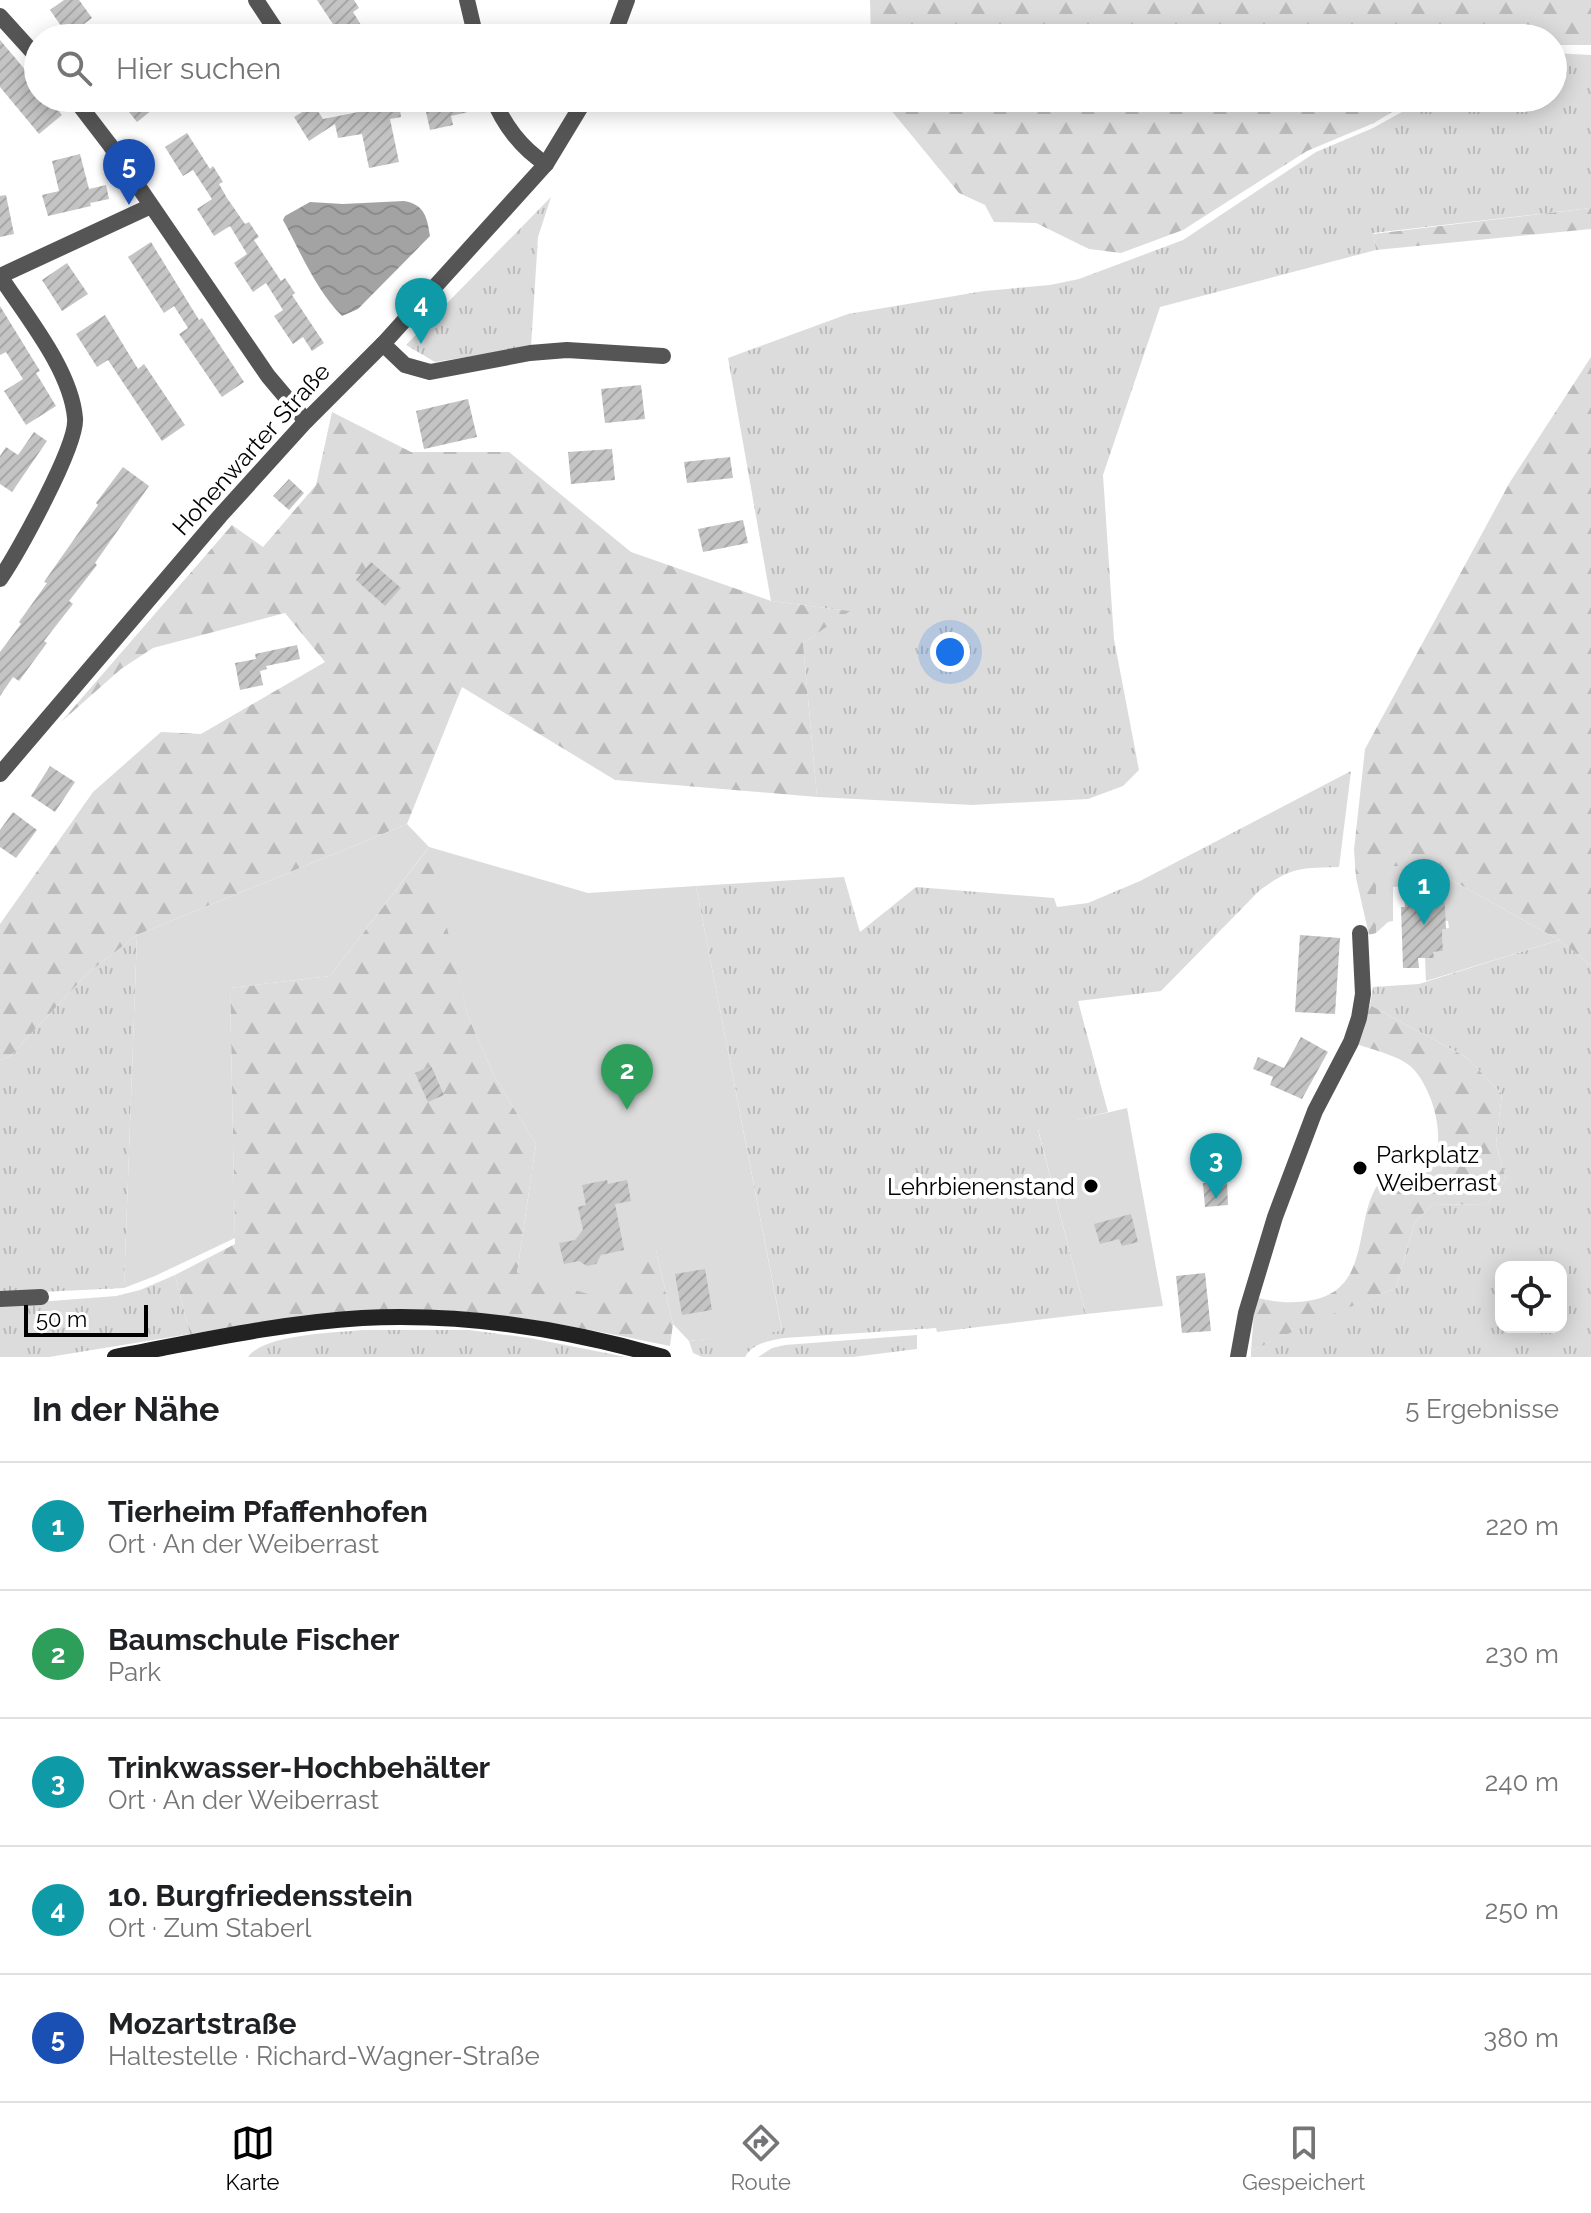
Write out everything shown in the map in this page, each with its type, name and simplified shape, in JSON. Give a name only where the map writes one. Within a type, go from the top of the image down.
[{"type":"main road","points":[[115,1357],[322,1323],[389,1318],[509,1325],[617,1344],[663,1357]]},
{"type":"street","points":[[256,0],[272,24]]},
{"type":"street","points":[[467,0],[473,24]]},
{"type":"street","points":[[618,24],[627,0]]},
{"type":"street","points":[[0,16],[24,43]]},
{"type":"street","points":[[84,112],[268,376],[306,421]]},
{"type":"street","points":[[501,112],[527,150],[546,164]]},
{"type":"street","name":"Hohenwarter Straße","points":[[0,774],[220,516],[306,421],[383,344],[546,164],[578,112]]},
{"type":"street","points":[[0,579],[65,456],[76,419],[55,362],[0,276],[151,206]]},
{"type":"street","points":[[383,344],[405,365],[430,372],[530,353],[567,350],[663,356]]},
{"type":"street","points":[[1238,1357],[1246,1313],[1275,1217],[1315,1111],[1351,1042],[1359,1018],[1363,994],[1360,933]]},
{"type":"street","points":[[0,1299],[41,1297]]},
{"type":"green space","points":[[870,0],[1591,0],[1591,45],[1567,45],[1567,24],[871,24]]},
{"type":"green space","points":[[1567,54],[1591,55],[1591,208],[1373,233],[1376,250],[1160,307],[1103,475],[1114,639],[1139,770],[1123,786],[1088,799],[972,805],[817,797],[803,643],[849,611],[771,601],[728,358],[848,314],[1079,279],[1183,240],[1316,152],[1402,112],[1567,112]]},
{"type":"green space","points":[[892,112],[1392,112],[1374,123],[1307,151],[1183,230],[1121,253],[1089,249],[1036,223],[994,222],[985,205],[959,193]]},
{"type":"green space","points":[[551,197],[538,237],[531,347],[435,362],[406,345]]},
{"type":"green space","points":[[1591,208],[1591,229],[1376,250],[1373,234]]},
{"type":"green space","points":[[1591,357],[1591,965],[1559,940],[1446,877],[1407,866],[1376,866],[1376,933],[1369,935],[1356,878],[1354,850],[1365,749],[1510,482]]},
{"type":"green space","points":[[332,412],[411,452],[509,452],[631,552],[771,601],[850,611],[803,643],[817,797],[615,780],[462,687],[407,824],[137,935],[88,973],[10,1056],[0,1060],[0,924],[93,792],[161,732],[201,734],[325,662],[285,613],[153,648],[121,669],[61,722],[232,525],[263,547],[316,485]]},
{"type":"green space","points":[[1351,771],[1339,867],[1296,870],[1270,883],[1161,991],[1078,1001],[1108,1112],[1038,1130],[1086,1314],[937,1332],[936,1328],[784,1338],[757,1346],[745,1357],[702,1357],[693,1353],[689,1341],[782,1330],[696,886],[844,877],[860,932],[916,887],[1054,898],[1057,907],[1088,903],[1140,881]]},
{"type":"green space","points":[[407,824],[429,847],[588,893],[696,886],[782,1331],[689,1341],[673,1324],[656,1250],[598,1297],[517,1273],[536,1144],[494,1076],[468,1016],[428,848],[330,976],[230,988],[235,1238],[124,1288],[137,935]]},
{"type":"green space","points":[[429,847],[468,1016],[494,1076],[536,1144],[517,1273],[656,1250],[673,1324],[670,1346],[523,1318],[433,1310],[342,1313],[190,1334],[175,1275],[235,1244],[230,988],[330,976]]},
{"type":"green space","points":[[1376,866],[1407,866],[1446,877],[1559,940],[1426,981],[1425,958],[1433,958],[1433,952],[1443,951],[1442,929],[1449,928],[1448,921],[1436,921],[1445,908],[1444,888],[1434,888],[1433,885],[1393,887],[1393,921],[1376,933]]},
{"type":"green space","points":[[137,935],[124,1288],[0,1294],[0,1060],[10,1056],[88,973]]},
{"type":"green space","points":[[1559,940],[1591,965],[1591,1357],[1251,1357],[1251,1351],[1396,1288],[1414,1224],[1431,1205],[1487,1204],[1506,1179],[1496,1144],[1502,1094],[1466,1057],[1370,1005],[1373,987],[1419,984]]},
{"type":"green space","points":[[1370,1005],[1466,1057],[1502,1094],[1496,1144],[1506,1179],[1487,1204],[1431,1205],[1414,1224],[1396,1288],[1251,1351],[1255,1297],[1278,1302],[1301,1302],[1335,1291],[1347,1279],[1354,1265],[1372,1195],[1381,1180],[1418,1174],[1430,1166],[1436,1153],[1437,1121],[1418,1074],[1397,1058],[1351,1042]]},
{"type":"green space","points":[[1127,1108],[1163,1306],[1086,1314],[1038,1129]]},
{"type":"green space","points":[[175,1275],[190,1334],[49,1357],[0,1357],[0,1305],[116,1296]]},
{"type":"green space","points":[[362,1330],[469,1330],[530,1338],[626,1357],[248,1357],[256,1349],[284,1339]]},
{"type":"green space","points":[[917,1335],[917,1349],[853,1357],[758,1357],[772,1348],[785,1345]]},
{"type":"water","points":[[404,201],[416,205],[424,213],[430,236],[358,309],[342,316],[324,295],[310,271],[283,220],[285,216],[310,202]]},
{"type":"building","points":[[64,0],[79,0],[92,18],[84,24],[60,24],[50,10]]},
{"type":"building","points":[[317,0],[354,0],[359,8],[353,12],[360,24],[333,24]]},
{"type":"building","points":[[0,40],[24,68],[24,112],[60,112],[62,115],[39,134],[0,87]]},
{"type":"building","points":[[129,112],[150,112],[137,122]]},
{"type":"building","points":[[302,112],[318,112],[323,119],[358,112],[400,112],[401,117],[390,119],[399,162],[369,168],[362,134],[338,138],[335,124],[309,141],[294,117]]},
{"type":"building","points":[[426,112],[468,112],[451,116],[453,125],[430,130]]},
{"type":"building","points":[[187,133],[210,169],[213,166],[223,182],[219,184],[227,198],[245,224],[249,222],[259,237],[254,240],[281,281],[285,278],[295,293],[292,295],[324,343],[312,351],[303,337],[293,344],[274,316],[283,310],[266,283],[253,292],[234,263],[247,254],[230,226],[214,236],[197,209],[212,199],[193,170],[183,176],[165,147]]},
{"type":"building","points":[[80,154],[89,189],[106,185],[109,199],[48,216],[42,195],[59,191],[52,161]]},
{"type":"building","points":[[6,195],[14,234],[0,237],[0,196]]},
{"type":"building","points":[[151,242],[199,320],[202,318],[244,382],[222,397],[179,334],[188,328],[174,306],[164,313],[128,257]]},
{"type":"building","points":[[67,263],[88,294],[62,311],[42,280]]},
{"type":"building","points":[[0,306],[40,371],[36,373],[56,406],[26,425],[4,391],[23,379],[6,352],[0,355]]},
{"type":"building","points":[[105,315],[138,369],[144,364],[185,425],[162,441],[108,360],[97,367],[76,334]]},
{"type":"building","points":[[641,385],[645,419],[605,423],[601,389]]},
{"type":"building","points":[[468,399],[477,437],[424,449],[416,411]]},
{"type":"building","points":[[34,432],[47,441],[12,492],[0,484],[0,456],[6,447],[18,455]]},
{"type":"building","points":[[612,449],[615,480],[571,484],[568,452]]},
{"type":"building","points":[[730,457],[733,478],[687,483],[684,462]]},
{"type":"building","points":[[123,467],[149,486],[95,563],[97,565],[69,601],[73,604],[44,641],[47,643],[19,681],[13,677],[0,696],[0,652],[98,505],[96,503]]},
{"type":"building","points":[[289,479],[304,493],[289,510],[273,496]]},
{"type":"building","points":[[743,520],[748,543],[703,552],[698,529]]},
{"type":"building","points":[[371,562],[401,588],[385,606],[356,580]]},
{"type":"building","points":[[297,645],[300,659],[266,666],[267,669],[260,671],[263,685],[240,690],[235,663],[256,659],[255,654]]},
{"type":"building","points":[[50,766],[75,782],[55,812],[31,796]]},
{"type":"building","points":[[13,812],[37,830],[16,858],[0,847],[0,830]]},
{"type":"building","points":[[1434,885],[1434,888],[1444,888],[1446,929],[1442,929],[1443,951],[1433,952],[1434,958],[1418,958],[1419,968],[1403,968],[1401,907],[1405,907],[1404,887]]},
{"type":"building","points":[[1300,935],[1340,938],[1335,1014],[1295,1012]]},
{"type":"building","points":[[1301,1037],[1328,1052],[1302,1099],[1270,1085],[1273,1077],[1253,1069],[1258,1057],[1284,1068]]},
{"type":"building","points":[[431,1066],[444,1095],[428,1102],[415,1073]]},
{"type":"building","points":[[607,1180],[608,1184],[627,1180],[631,1201],[615,1204],[624,1250],[601,1255],[596,1264],[587,1266],[579,1261],[564,1264],[559,1243],[575,1240],[583,1230],[578,1207],[586,1205],[582,1185]]},
{"type":"building","points":[[1227,1182],[1228,1205],[1205,1207],[1203,1183]]},
{"type":"building","points":[[1131,1214],[1138,1242],[1122,1246],[1119,1239],[1100,1244],[1094,1224]]},
{"type":"building","points":[[705,1269],[712,1310],[682,1315],[675,1274]]},
{"type":"building","points":[[1205,1273],[1211,1331],[1182,1333],[1176,1276]]},
{"type":"place","name":"Mozartstraße","points":[[129,205]]},
{"type":"place","name":"10. Burgfriedensstein","points":[[421,344]]},
{"type":"place","name":"Tierheim Pfaffenhofen","points":[[1424,925]]},
{"type":"place","name":"Baumschule Fischer","points":[[627,1110]]},
{"type":"place","name":"Parkplatz Weiberrast","points":[[1360,1168]]},
{"type":"place","name":"Lehrbienenstand","points":[[1091,1186]]},
{"type":"place","name":"Trinkwasser-Hochbehälter","points":[[1216,1199]]}]
